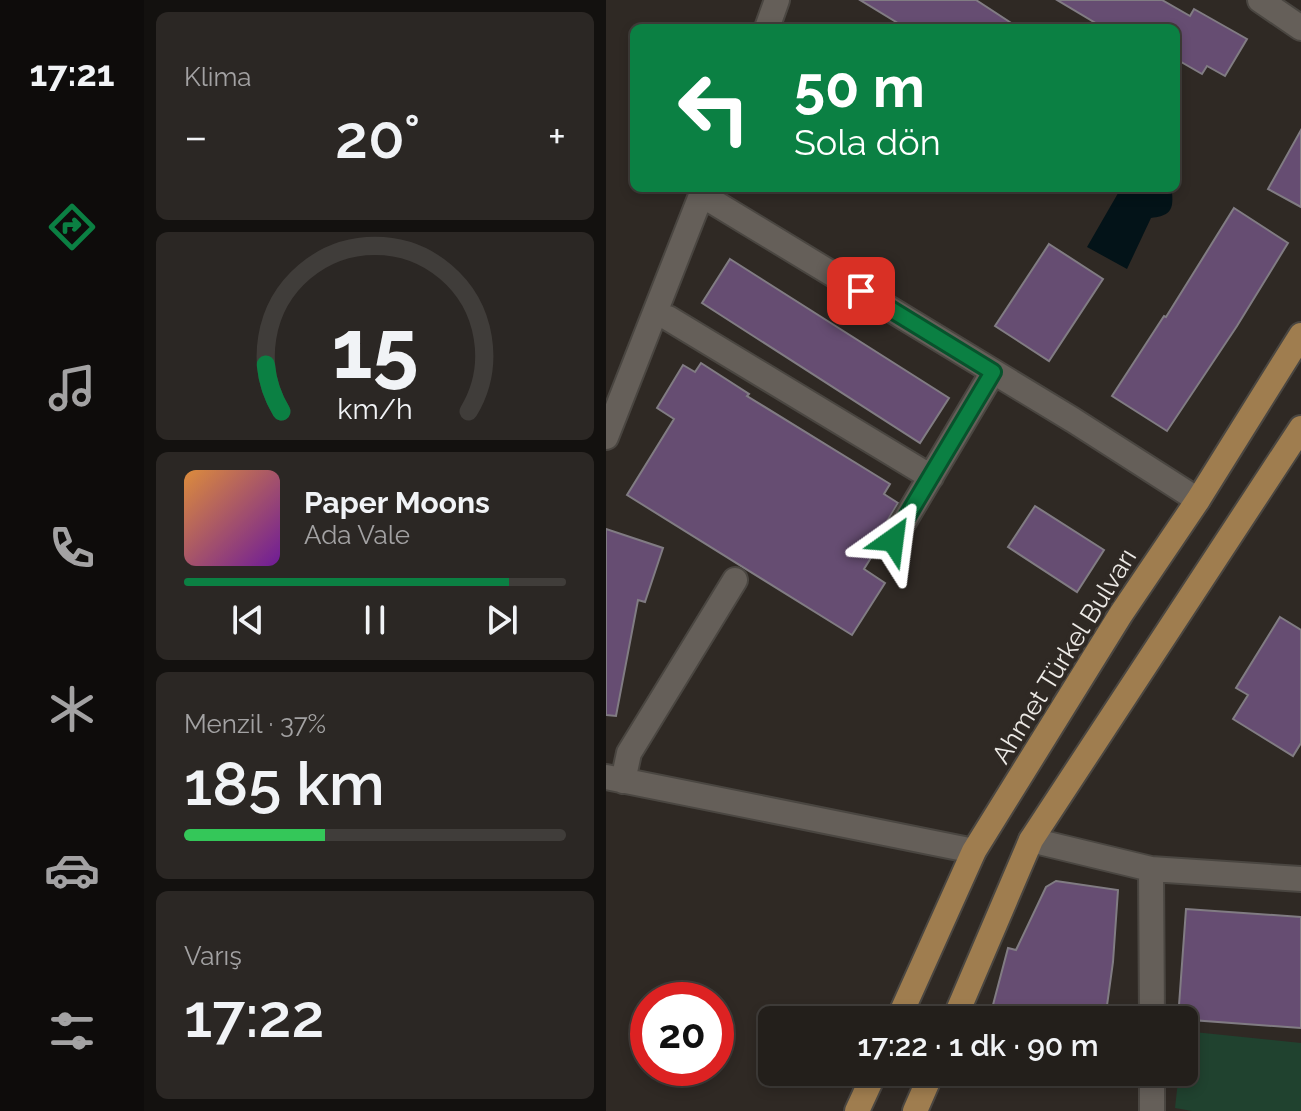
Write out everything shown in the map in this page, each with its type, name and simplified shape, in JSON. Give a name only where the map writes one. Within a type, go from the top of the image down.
[{"type":"main road","name":"Ahmet Türkel Bulvarı","points":[[904,1006],[974,851],[1121,614],[1198,500],[1301,335]]},
{"type":"main road","points":[[960,1006],[1031,840],[1301,428]]},
{"type":"main road","points":[[857,1111],[869,1086]]},
{"type":"main road","points":[[915,1111],[926,1086]]},
{"type":"street","points":[[768,24],[777,0]]},
{"type":"street","points":[[1260,0],[1301,28]]},
{"type":"street","points":[[606,437],[703,192]]},
{"type":"street","points":[[705,192],[1198,500]]},
{"type":"street","points":[[668,318],[931,477]]},
{"type":"street","points":[[893,540],[993,372]]},
{"type":"street","points":[[735,580],[614,779],[974,851]]},
{"type":"street","points":[[1031,840],[1151,869],[1301,879]]},
{"type":"street","points":[[1151,869],[1152,1006]]},
{"type":"street","points":[[1152,1086],[1152,1111]]},
{"type":"green space","points":[[1198,1032],[1301,1043],[1301,1111],[1192,1111],[1175,1108],[1177,1086],[1198,1086]]},
{"type":"shaded area","points":[[1119,192],[1172,193],[1171,209],[1162,216],[1151,218],[1127,269],[1087,247]]},
{"type":"building","points":[[860,0],[976,0],[1013,24],[899,24]]},
{"type":"building","points":[[1057,0],[1162,0],[1190,16],[1194,9],[1247,39],[1225,76],[1207,66],[1202,74],[1180,61],[1180,24],[1097,24]]},
{"type":"building","points":[[1301,130],[1301,207],[1268,189]]},
{"type":"building","points":[[1234,208],[1288,243],[1167,431],[1112,396]]},
{"type":"building","points":[[1049,244],[1103,279],[1049,361],[995,326]]},
{"type":"building","points":[[730,259],[949,398],[920,443],[702,303]]},
{"type":"building","points":[[701,363],[749,394],[747,396],[890,484],[884,494],[898,503],[864,569],[885,583],[852,635],[627,495],[674,419],[657,408],[683,365],[695,372]]},
{"type":"building","points":[[1035,506],[1104,550],[1077,592],[1008,547]]},
{"type":"building","points":[[606,529],[663,548],[645,602],[638,600],[616,716],[606,715]]},
{"type":"building","points":[[1280,617],[1301,630],[1301,743],[1293,756],[1233,719],[1248,695],[1236,688]]},
{"type":"building","points":[[1056,881],[1118,890],[1107,1006],[993,1006],[1008,948],[1016,950],[1046,887]]},
{"type":"building","points":[[1186,909],[1301,917],[1301,1028],[1198,1020],[1198,1006],[1179,1006]]},
{"type":"route","points":[[861,291],[993,372],[893,540]]}]
